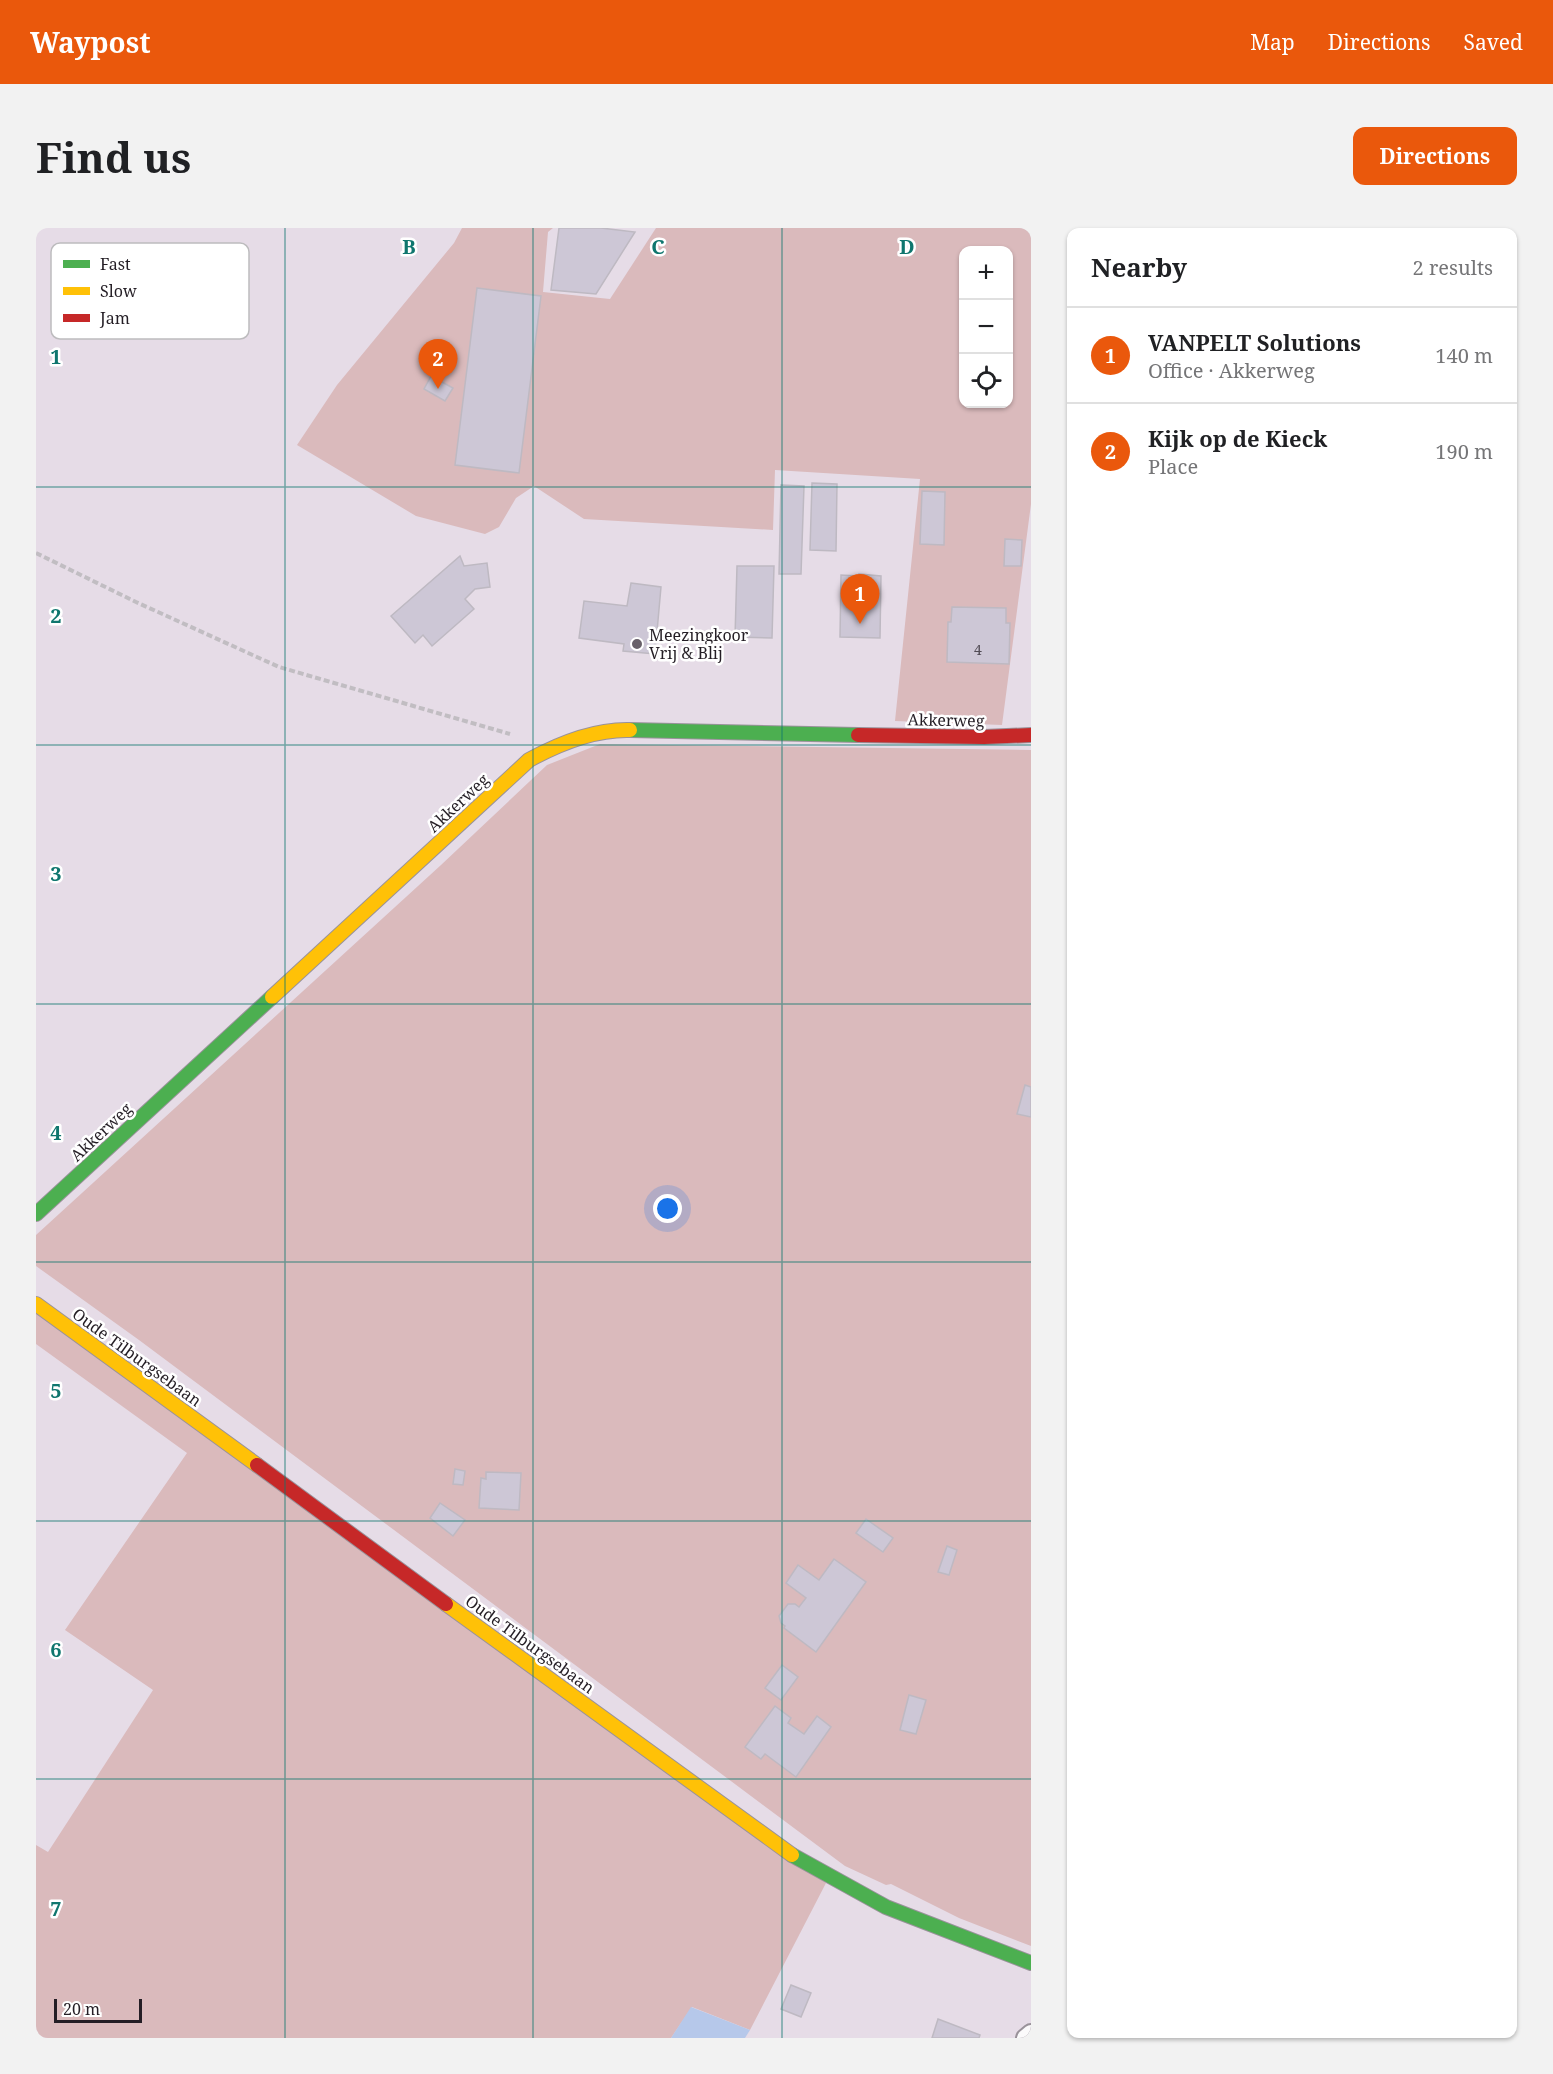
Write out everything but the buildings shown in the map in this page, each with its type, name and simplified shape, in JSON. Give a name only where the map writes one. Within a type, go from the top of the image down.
[{"type":"street","name":"Akkerweg","points":[[36,1214],[529,760],[553,746],[580,736],[625,730],[984,737],[1031,735]]},
{"type":"street","name":"Oude Tilburgsebaan","points":[[36,1304],[782,1849],[886,1907],[1031,1963]]},
{"type":"lane","points":[[1025,2038],[1031,2032]]},
{"type":"path","points":[[36,553],[136,602],[279,667],[553,746]]},
{"type":"shaded area","points":[[462,228],[553,228],[548,232],[543,292],[610,299],[656,228],[1031,228],[1031,504],[1002,725],[895,721],[920,479],[775,470],[773,530],[584,519],[534,486],[516,498],[499,527],[485,534],[416,516],[297,445],[337,385],[454,243]]},
{"type":"shaded area","points":[[600,744],[1031,750],[1031,1946],[959,1918],[891,1884],[886,1885],[845,1866],[139,1340],[36,1266],[36,1235],[441,865],[547,765]]},
{"type":"shaded area","points":[[36,1311],[826,1883],[750,2030],[692,2007],[671,2038],[36,2038],[36,1845],[48,1852],[153,1690],[65,1630],[187,1453],[36,1344]]},
{"type":"water","points":[[691,2007],[750,2030],[745,2038],[671,2038]]},
{"type":"traffic: fast","points":[[630,730],[858,735]]},
{"type":"traffic: fast","points":[[36,1214],[272,997]]},
{"type":"traffic: fast","points":[[792,1855],[886,1907],[1031,1963]]},
{"type":"traffic: slow","points":[[272,997],[529,760],[578,738],[603,732],[630,730]]},
{"type":"traffic: slow","points":[[36,1304],[257,1465]]},
{"type":"traffic: slow","points":[[446,1604],[792,1855]]},
{"type":"traffic: jam","points":[[858,735],[984,737],[1031,735]]},
{"type":"traffic: jam","points":[[257,1465],[446,1604]]},
{"type":"place","name":"Kijk op de Kieck","points":[[438,389]]},
{"type":"place","name":"VANPELT Solutions","points":[[860,624]]},
{"type":"place","name":"Meezingkoor Vrij & Blij","points":[[637,644]]}]
